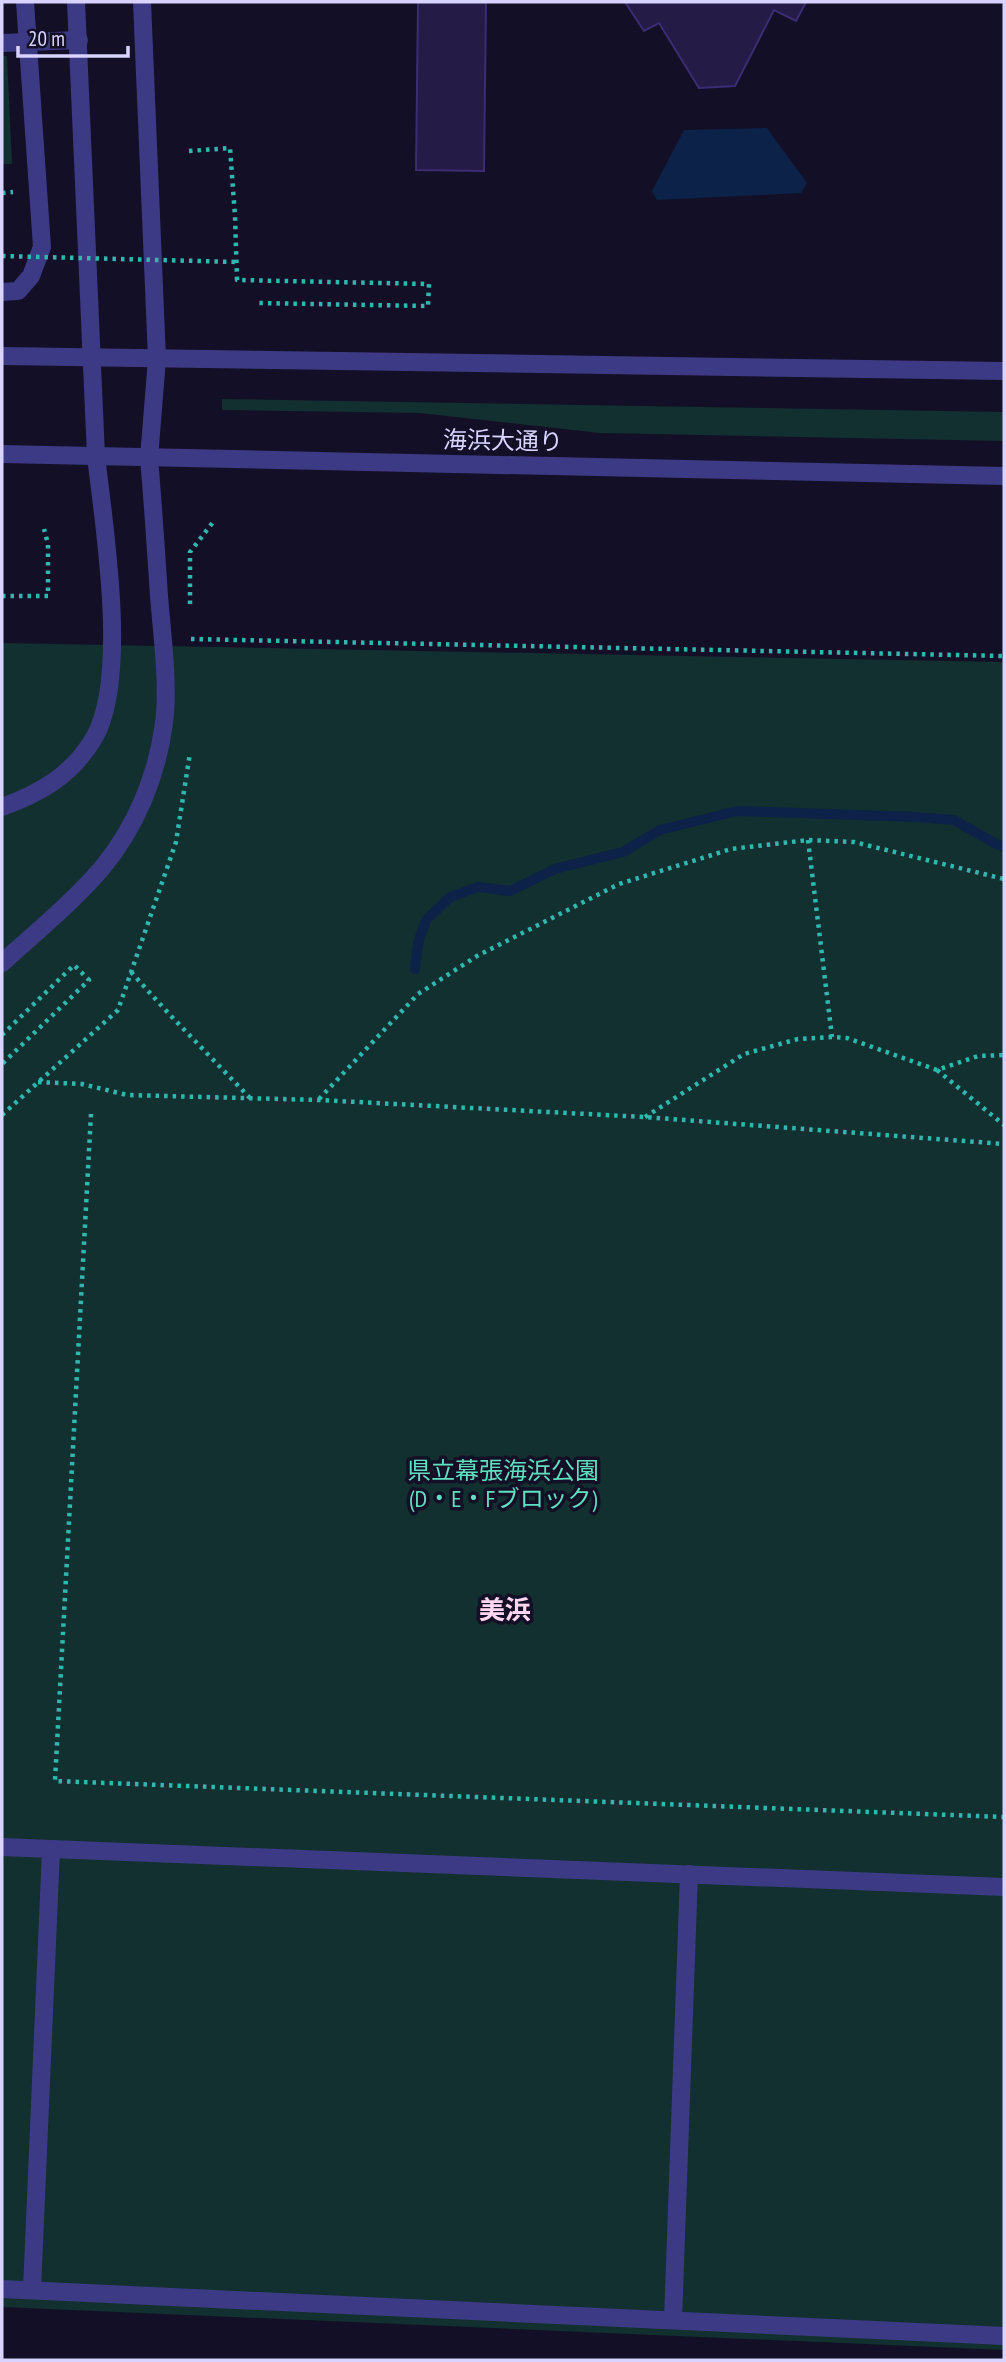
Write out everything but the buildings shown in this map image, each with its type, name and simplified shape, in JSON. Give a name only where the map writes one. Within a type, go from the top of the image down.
[{"type":"street","points":[[2,292],[18,291],[31,276],[42,247],[25,2]]},
{"type":"street","points":[[2,807],[41,792],[67,773],[94,737],[108,695],[111,605],[96,456],[76,2]]},
{"type":"street","points":[[2,963],[71,901],[103,866],[141,805],[157,761],[165,721],[164,658],[149,458],[157,359],[142,2]]},
{"type":"street","points":[[2,43],[79,40]]},
{"type":"street","points":[[2,356],[1004,371]]},
{"type":"street","name":"海浜大通り","points":[[2,454],[1004,476]]},
{"type":"street","points":[[2,1847],[1004,1887]]},
{"type":"street","points":[[32,2290],[51,1850]]},
{"type":"street","points":[[673,2320],[689,1874]]},
{"type":"street","points":[[2,2289],[1004,2336]]},
{"type":"path","points":[[189,151],[230,148],[237,280],[429,284],[428,306],[257,303]]},
{"type":"path","points":[[2,256],[237,262]]},
{"type":"path","points":[[2,596],[48,596],[48,544],[44,529]]},
{"type":"path","points":[[191,639],[1004,656]]},
{"type":"path","points":[[318,1100],[418,994],[477,956],[619,884],[731,849],[808,840],[855,842],[1004,878]]},
{"type":"path","points":[[808,840],[832,1037]]},
{"type":"path","points":[[2,1035],[74,965],[89,980],[2,1064]]},
{"type":"path","points":[[131,971],[251,1098]]},
{"type":"path","points":[[644,1118],[744,1054],[799,1039],[832,1037],[847,1038],[937,1070],[1004,1125]]},
{"type":"path","points":[[937,1070],[978,1056],[1004,1055]]},
{"type":"path","points":[[38,1082],[82,1084],[127,1095],[318,1100],[644,1118],[1004,1144]]},
{"type":"path","points":[[91,1114],[55,1782],[1004,1817]]},
{"type":"green space","points":[[2,56],[7,56],[12,164],[2,164]]},
{"type":"green space","points":[[222,399],[1004,412],[1004,441],[600,433],[420,413],[222,410]]},
{"type":"green space","name":"県立幕張海浜公園 (D・E・Fブロック)","points":[[2,643],[1004,662],[1004,2350],[2,2307]]},
{"type":"water","points":[[767,128],[807,183],[801,193],[657,200],[652,191],[684,130]]},
{"type":"waterway","points":[[415,969],[418,943],[426,920],[450,897],[478,887],[510,891],[555,869],[623,852],[660,830],[737,811],[954,820],[1004,847]]},
{"type":"district","name":"美浜","points":[[505,1610]]}]
